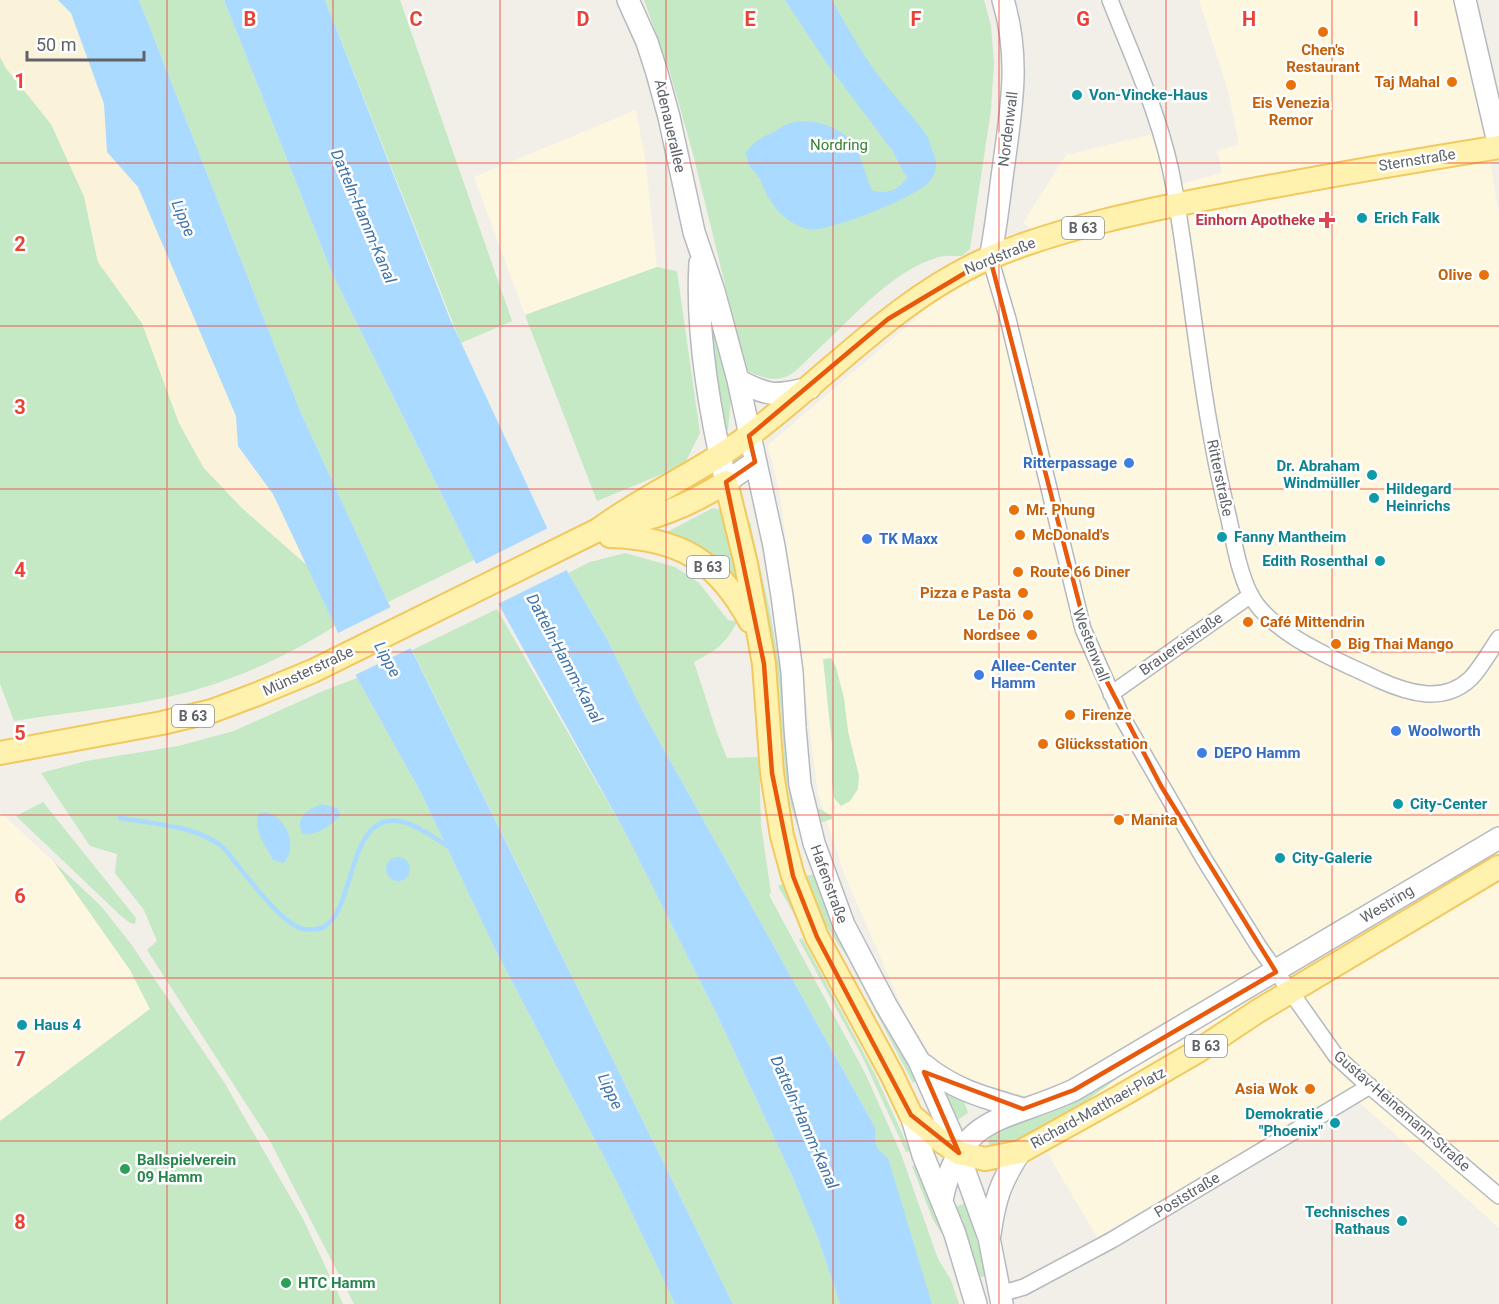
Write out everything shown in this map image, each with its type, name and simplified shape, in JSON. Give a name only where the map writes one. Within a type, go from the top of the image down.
[{"type":"main road","name":"Adenauerallee","points":[[628,0],[647,42],[657,73],[700,256],[714,291],[738,380],[749,436]]},
{"type":"main road","name":"Nordenwall","points":[[990,258],[1012,104],[1015,67],[1013,42],[1003,0]]},
{"type":"main road","points":[[1465,0],[1499,148]]},
{"type":"main road","name":"Sternstraße","points":[[1336,174],[1499,148]]},
{"type":"main road","name":"Nordstraße","points":[[720,457],[810,388],[888,319],[959,273],[990,258],[1038,241],[1177,204],[1336,174]]},
{"type":"main road","name":"Adenauerallee","points":[[700,256],[698,293],[705,359],[720,457]]},
{"type":"main road","points":[[738,380],[765,393],[788,393],[810,388]]},
{"type":"main road","name":"Hafenstraße","points":[[749,436],[774,546],[782,596],[792,672],[800,785],[807,818],[844,926],[919,1061],[959,1153],[989,1238],[1001,1299]]},
{"type":"main road","name":"Hafenstraße","points":[[720,457],[746,564],[764,664],[772,773],[782,836],[793,876],[817,937],[911,1115],[923,1155],[955,1234],[976,1304]]},
{"type":"main road","name":"Münsterstraße","points":[[0,753],[162,723],[212,711],[255,695],[313,671],[591,533],[622,526],[720,457]]},
{"type":"main road","points":[[622,526],[648,520],[697,500],[755,462]]},
{"type":"main road","name":"B 63","points":[[622,526],[668,544],[707,566],[732,590],[759,636]]},
{"type":"main road","name":"Westring","points":[[1276,972],[1431,876],[1499,838]]},
{"type":"main road","name":"Westring","points":[[1290,992],[1499,867]]},
{"type":"main road","name":"Richard-Matthaei-Platz","points":[[959,1153],[977,1131],[1023,1109],[1074,1090],[1276,972]]},
{"type":"main road","name":"Richard-Matthaei-Platz","points":[[911,1115],[959,1153],[985,1159],[1020,1152],[1198,1051],[1290,992]]},
{"type":"main road","points":[[919,1061],[944,1081],[980,1096],[1023,1109]]},
{"type":"main road","points":[[989,1238],[999,1187],[1020,1152]]},
{"type":"main road","points":[[942,1200],[948,1176],[959,1153]]},
{"type":"street","name":"Ritterstraße","points":[[1110,0],[1151,100],[1163,140],[1177,204],[1215,466],[1241,568],[1251,595],[1273,621],[1288,634],[1406,691],[1428,694],[1449,692],[1470,679],[1499,638]]},
{"type":"street","name":"Westenwall","points":[[990,258],[1008,319],[1076,607],[1092,653],[1111,694],[1204,859],[1290,992]]},
{"type":"street","name":"Brauereistraße","points":[[1111,694],[1251,595]]},
{"type":"street","name":"Gustav-Heinemann-Straße","points":[[1290,992],[1336,1056],[1499,1196]]},
{"type":"street","name":"Poststraße","points":[[1001,1299],[1119,1236],[1370,1086]]},
{"type":"highlighted area","points":[[990,258],[1092,653],[1161,786],[1276,972],[1074,1090],[1023,1109],[924,1072],[959,1153],[911,1115],[817,937],[793,876],[772,773],[764,664],[726,482],[755,462],[749,436],[888,319]]},
{"type":"shaded area","points":[[1199,0],[1457,0],[1486,138],[1183,194],[1180,184],[1222,173],[1217,150],[1239,145],[1229,94]]},
{"type":"shaded area","points":[[636,110],[645,158],[657,267],[525,315],[474,177]]},
{"type":"shaded area","points":[[1153,134],[1170,197],[1036,233],[1023,223],[1066,155]]},
{"type":"shaded area","points":[[1490,161],[1499,216],[1499,1228],[1348,1092],[1097,1237],[1055,1166],[1018,1094],[968,1080],[936,1062],[906,1016],[845,876],[818,794],[780,494],[768,445],[917,318],[936,298],[968,279],[1039,248],[1131,222]]},
{"type":"shaded area","points":[[0,812],[54,862],[130,970],[150,1009],[0,1121]]},
{"type":"green space","points":[[139,0],[224,0],[332,273],[474,560],[388,602],[301,413]]},
{"type":"green space","points":[[325,0],[400,0],[512,321],[461,343]]},
{"type":"green space","name":"Nordring","points":[[644,0],[984,0],[991,26],[994,63],[991,110],[970,249],[962,256],[939,257],[904,273],[872,298],[789,375],[769,379],[746,370],[693,154],[670,72]]},
{"type":"green space","points":[[0,57],[6,68],[51,124],[84,196],[98,262],[142,323],[179,423],[204,468],[241,507],[308,566],[335,626],[272,661],[182,694],[14,721],[0,684]]},
{"type":"green space","points":[[657,267],[677,271],[700,433],[684,465],[597,501],[525,315]]},
{"type":"green space","points":[[706,293],[729,384],[731,399],[728,430],[725,430]]},
{"type":"green space","points":[[713,508],[722,510],[742,589],[665,533]]},
{"type":"green space","points":[[750,522],[783,685],[799,822],[797,825],[785,771],[779,685],[745,523]]},
{"type":"green space","points":[[625,553],[675,567],[699,583],[728,620],[737,622],[719,646],[694,662],[727,758],[759,757],[761,825],[771,893],[769,895],[865,1073],[901,1154],[938,1259],[951,1280],[959,1304],[932,1304],[873,1140],[876,1129],[643,712],[607,639],[568,573],[590,562]]},
{"type":"green space","points":[[497,609],[625,832],[719,1019],[793,1178],[818,1238],[840,1304],[733,1304],[412,650]]},
{"type":"green space","points":[[831,658],[836,667],[844,698],[848,731],[859,776],[858,789],[850,801],[841,806],[834,798],[832,782],[832,745],[823,659]]},
{"type":"green space","points":[[357,678],[420,791],[495,949],[617,1182],[675,1304],[354,1304],[270,1141],[147,950],[157,941],[144,910],[115,873],[117,854],[90,846],[41,773],[86,761],[178,746],[234,731]]},
{"type":"green space","points":[[43,802],[136,918],[135,924],[130,923],[119,914],[16,816]]},
{"type":"green space","points":[[815,806],[832,816],[832,819],[819,823]]},
{"type":"green space","name":"Ballspielverein 09 Hamm","points":[[54,862],[101,906],[131,944],[224,1082],[303,1219],[343,1304],[0,1304],[0,1121],[150,1009],[130,970]]},
{"type":"green space","points":[[814,874],[836,931],[852,956],[917,1080],[913,1083],[847,957],[815,909],[804,877]]},
{"type":"green space","points":[[787,882],[802,922],[799,923],[778,886]]},
{"type":"green space","points":[[802,938],[875,1074],[910,1151],[906,1152],[862,1056],[799,940]]},
{"type":"green space","points":[[1140,1062],[1050,1124],[1031,1134],[990,1149],[987,1133],[993,1129],[1042,1116],[1068,1106]]},
{"type":"green space","points":[[949,1094],[964,1101],[968,1113],[956,1121],[946,1095]]},
{"type":"green space","points":[[920,1163],[948,1240],[933,1220],[912,1166]]},
{"type":"green space","points":[[966,1203],[986,1273],[982,1277],[978,1275],[952,1208]]},
{"type":"sand","points":[[0,0],[58,0],[71,13],[104,104],[107,152],[138,186],[236,416],[238,447],[273,493],[308,566],[241,507],[204,468],[179,423],[142,323],[98,262],[84,196],[51,124],[6,68],[0,57]]},
{"type":"water","name":"Lippe","points":[[58,0],[139,0],[301,413],[388,602],[733,1304],[675,1304],[617,1182],[495,949],[420,791],[357,678],[273,494],[238,446],[236,416],[138,187],[107,152],[104,104],[71,13]]},
{"type":"water","name":"Datteln-Hamm-Kanal","points":[[224,0],[325,0],[450,319],[568,573],[607,639],[643,712],[876,1129],[876,1146],[888,1158],[932,1304],[840,1304],[818,1238],[793,1178],[719,1019],[625,832],[474,560],[332,273]]},
{"type":"water","points":[[785,0],[832,0],[874,69],[928,137],[936,167],[934,175],[927,184],[905,198],[869,213],[818,229],[808,229],[792,222],[773,205],[759,178],[748,164],[745,154],[765,136],[790,123],[805,121],[820,123],[841,132],[860,156],[873,191],[892,190],[900,186],[907,178],[892,150],[828,65]]},
{"type":"water","points":[[322,804],[337,808],[341,815],[319,832],[303,834],[300,829],[301,819],[312,808]]},
{"type":"water","points":[[266,812],[280,820],[288,833],[290,848],[284,863],[273,860],[259,832],[259,813]]},
{"type":"water","points":[[398,857],[407,860],[410,869],[407,878],[398,881],[389,878],[386,869],[389,860]]},
{"type":"pier","points":[[550,527],[569,569],[496,605],[474,565]]},
{"type":"pier","points":[[393,606],[413,647],[353,676],[336,634]]},
{"type":"waterway","points":[[120,818],[172,826],[209,838],[224,849],[276,911],[295,926],[304,929],[317,929],[330,922],[340,907],[361,846],[371,830],[386,821],[413,825],[451,848]]},
{"type":"place","name":"Chen's Restaurant","points":[[1323,32]]},
{"type":"place","name":"Taj Mahal","points":[[1452,82]]},
{"type":"place","name":"Eis Venezia Remor","points":[[1291,85]]},
{"type":"place","name":"Von-Vincke-Haus","points":[[1077,95]]},
{"type":"place","name":"Erich Falk","points":[[1362,218]]},
{"type":"place","name":"Einhorn Apotheke","points":[[1327,220]]},
{"type":"place","name":"Olive","points":[[1484,275]]},
{"type":"place","name":"Ritterpassage","points":[[1129,463]]},
{"type":"place","name":"Dr. Abraham Windmüller","points":[[1372,475]]},
{"type":"place","name":"Hildegard Heinrichs","points":[[1374,498]]},
{"type":"place","name":"Mr. Phung","points":[[1014,510]]},
{"type":"place","name":"McDonald's","points":[[1020,535]]},
{"type":"place","name":"Fanny Mantheim","points":[[1222,537]]},
{"type":"place","name":"TK Maxx","points":[[867,539]]},
{"type":"place","name":"Edith Rosenthal","points":[[1380,561]]},
{"type":"place","name":"Route 66 Diner","points":[[1018,572]]},
{"type":"place","name":"Pizza e Pasta","points":[[1023,593]]},
{"type":"place","name":"Le Dö","points":[[1028,615]]},
{"type":"place","name":"Café Mittendrin","points":[[1248,622]]},
{"type":"place","name":"Nordsee","points":[[1032,635]]},
{"type":"place","name":"Big Thai Mango","points":[[1336,644]]},
{"type":"place","name":"Allee-Center Hamm","points":[[979,675]]},
{"type":"place","name":"Firenze","points":[[1070,715]]},
{"type":"place","name":"Woolworth","points":[[1396,731]]},
{"type":"place","name":"Glücksstation","points":[[1043,744]]},
{"type":"place","name":"DEPO Hamm","points":[[1202,753]]},
{"type":"place","name":"City-Center","points":[[1398,804]]},
{"type":"place","name":"Manita","points":[[1119,820]]},
{"type":"place","name":"City-Galerie","points":[[1280,858]]},
{"type":"place","name":"Haus 4","points":[[22,1025]]},
{"type":"place","name":"Asia Wok","points":[[1310,1089]]},
{"type":"place","name":"Demokratie \"Phoenix\"","points":[[1335,1123]]},
{"type":"place","name":"Ballspielverein 09 Hamm","points":[[125,1169]]},
{"type":"place","name":"Technisches Rathaus","points":[[1402,1221]]},
{"type":"place","name":"HTC Hamm","points":[[286,1283]]}]
